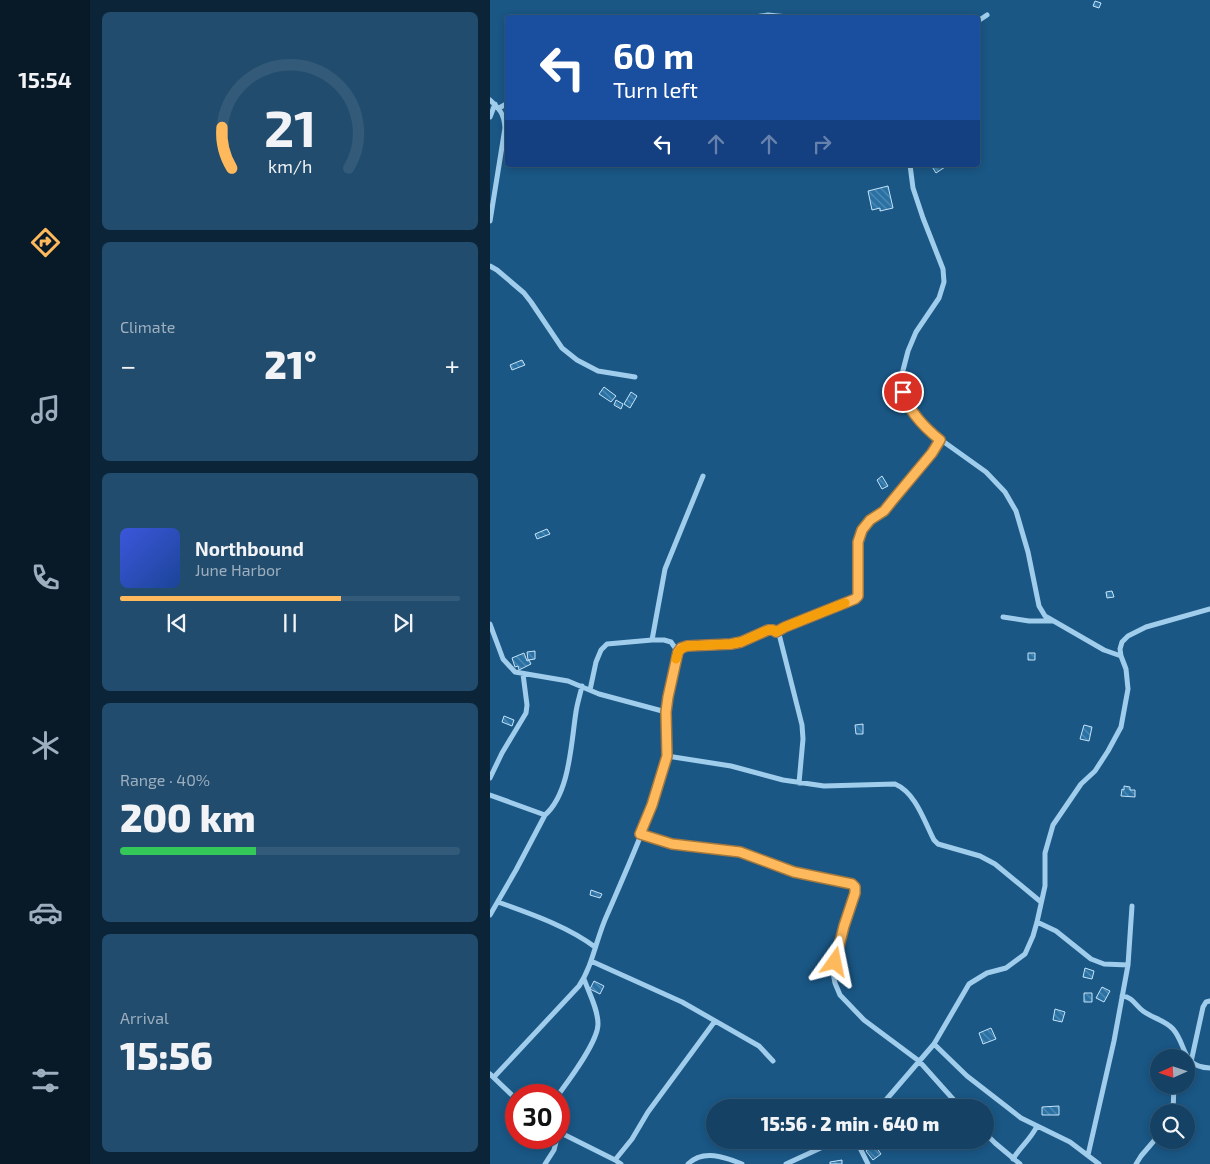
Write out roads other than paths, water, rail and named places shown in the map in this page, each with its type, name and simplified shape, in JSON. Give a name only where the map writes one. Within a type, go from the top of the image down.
[{"type":"street","points":[[980,20],[987,15]]},
{"type":"street","points":[[490,100],[497,106],[505,118],[490,221]]},
{"type":"street","points":[[490,117],[497,106],[505,104]]},
{"type":"street","points":[[910,167],[913,188],[943,269],[944,282],[939,298],[916,332],[908,351],[902,372],[905,399],[930,432],[986,472],[1005,492],[1016,511],[1028,552],[1038,606],[1044,616],[1104,650],[1121,656]]},
{"type":"street","points":[[490,266],[524,294],[562,348],[577,360],[598,372],[635,377]]},
{"type":"street","points":[[776,632],[855,599],[858,596],[858,542],[862,530],[870,520],[884,511],[932,453],[940,440]]},
{"type":"street","points":[[652,640],[664,569],[703,476]]},
{"type":"street","points":[[887,1099],[934,1044],[969,984],[987,973],[1006,968],[1025,954],[1033,936],[1045,886],[1045,853],[1053,825],[1081,784],[1095,771],[1121,727],[1126,703],[1128,678],[1121,656],[1122,642],[1128,636],[1146,627],[1210,609]]},
{"type":"street","points":[[1003,617],[1029,621],[1052,621]]},
{"type":"street","points":[[490,624],[496,644],[508,667],[515,672],[562,680],[599,694],[666,712]]},
{"type":"street","points":[[505,1088],[492,1076],[575,990],[584,979],[591,962],[607,915],[652,805],[667,756],[666,712],[670,681],[678,652],[681,648],[687,646],[731,644],[741,642],[768,630],[776,632],[780,638],[802,725],[800,783]]},
{"type":"street","points":[[590,690],[596,662],[601,650],[607,644],[652,640],[671,642],[678,652]]},
{"type":"street","points":[[490,778],[526,713],[523,674]]},
{"type":"street","points":[[490,915],[545,815],[555,802],[567,767],[576,710],[582,686]]},
{"type":"street","points":[[667,756],[731,766],[766,777],[824,786],[895,784],[903,788],[912,798],[930,833],[938,844],[980,856],[996,864],[1041,902]]},
{"type":"street","points":[[490,795],[545,815]]},
{"type":"street","points":[[640,834],[672,844],[740,852],[794,872],[852,884],[855,887],[855,893],[837,951],[833,973],[840,995],[864,1020],[919,1061],[953,1099]]},
{"type":"street","points":[[498,902],[562,927],[595,947]]},
{"type":"street","points":[[1088,1155],[1114,1041],[1128,964],[1132,906]]},
{"type":"street","points":[[1037,922],[1056,931],[1091,959],[1104,964],[1128,964]]},
{"type":"street","points":[[591,962],[682,1002],[759,1046],[773,1061]]},
{"type":"street","points":[[565,1084],[587,1052],[598,1030],[598,1017],[584,979]]},
{"type":"street","points":[[1122,996],[1130,998],[1142,1010],[1173,1029],[1183,1049]]},
{"type":"street","points":[[1193,1049],[1203,1007],[1206,1002],[1210,1001]]},
{"type":"street","points":[[615,1160],[632,1139],[648,1112],[716,1021]]},
{"type":"street","points":[[934,1044],[967,1076],[1007,1108],[1037,1126],[1058,1135],[1099,1164]]},
{"type":"street","points":[[1195,1064],[1210,1068]]},
{"type":"street","points":[[1013,1159],[1022,1146],[1031,1138],[1037,1126]]},
{"type":"street","points":[[570,1138],[620,1164]]},
{"type":"street","points":[[994,1141],[1020,1164]]},
{"type":"street","points":[[1136,1164],[1150,1146]]},
{"type":"street","points":[[545,1164],[554,1149]]},
{"type":"street","points":[[786,1164],[818,1149]]},
{"type":"street","points":[[860,1149],[868,1164]]},
{"type":"street","points":[[688,1164],[694,1158],[711,1156],[730,1159],[742,1164]]}]
